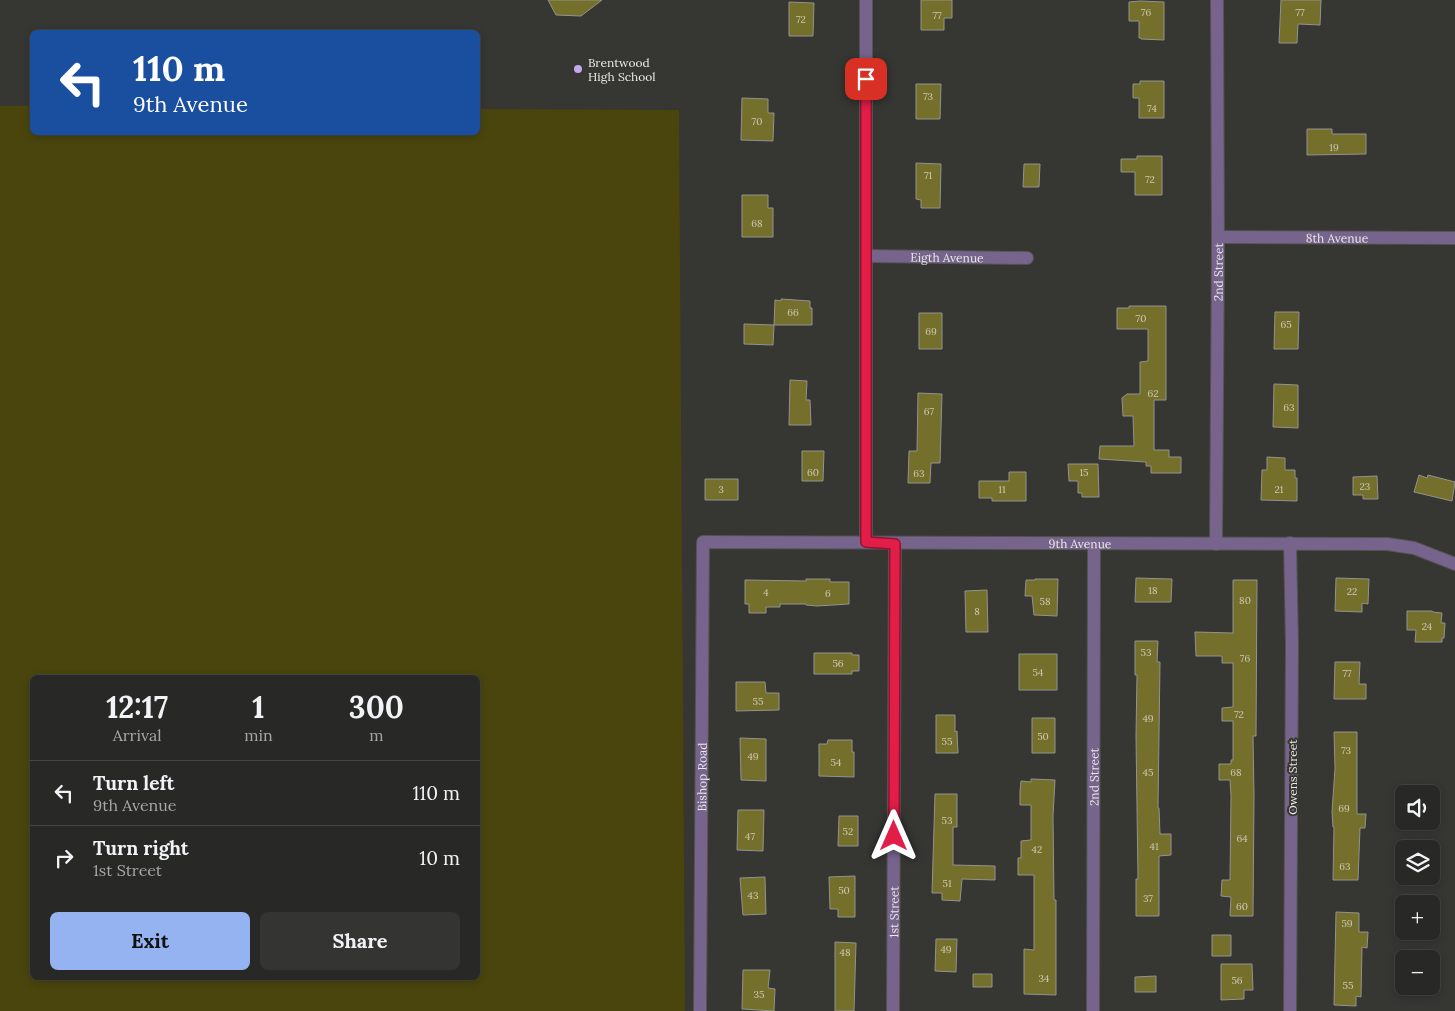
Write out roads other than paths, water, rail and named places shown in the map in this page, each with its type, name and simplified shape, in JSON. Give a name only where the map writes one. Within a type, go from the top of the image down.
[{"type":"street","points":[[866,0],[866,542]]},
{"type":"street","name":"2nd Street","points":[[1216,544],[1217,0]]},
{"type":"street","name":"8th Avenue","points":[[1218,237],[1455,238]]},
{"type":"street","name":"Eigth Avenue","points":[[867,256],[1027,258]]},
{"type":"street","name":"9th Avenue","points":[[703,542],[1388,544],[1414,548],[1455,564]]},
{"type":"street","name":"Bishop Road","points":[[700,1011],[703,542]]},
{"type":"street","name":"Owens Street","points":[[1290,543],[1292,644],[1290,1011]]},
{"type":"street","name":"1st Street","points":[[894,1011],[895,544]]},
{"type":"street","name":"2nd Street","points":[[1093,1011],[1094,544]]},
{"type":"place","name":"Brentwood High School","points":[[578,69]]}]
